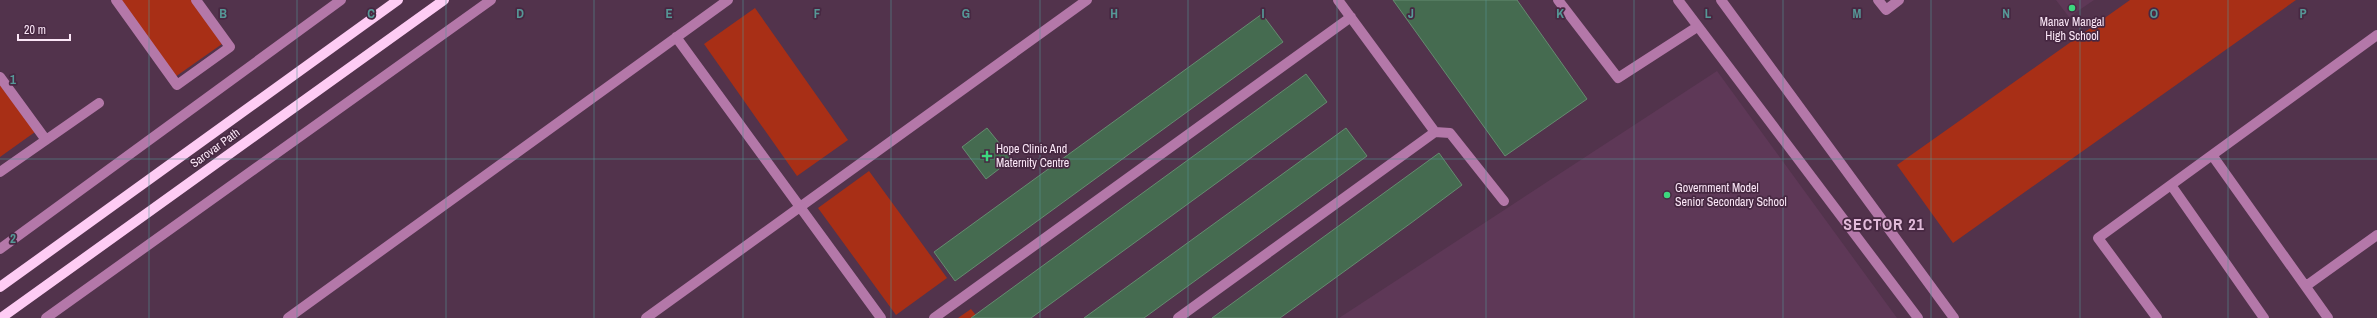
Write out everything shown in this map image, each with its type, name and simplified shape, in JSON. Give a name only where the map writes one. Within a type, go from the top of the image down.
[{"type":"main road","name":"Sarovar Path","points":[[0,286],[398,0]]},
{"type":"main road","name":"Sarovar Path","points":[[1,318],[444,0]]},
{"type":"street","points":[[116,0],[177,85],[230,47],[196,0]]},
{"type":"street","points":[[0,249],[341,0]]},
{"type":"street","points":[[46,318],[491,0]]},
{"type":"street","points":[[288,318],[302,314],[728,0]]},
{"type":"street","points":[[646,318],[1087,0]]},
{"type":"street","points":[[1338,0],[1435,132]]},
{"type":"street","points":[[1558,0],[1618,78],[1697,27]]},
{"type":"street","points":[[1678,0],[1918,318]]},
{"type":"street","points":[[1721,0],[1954,318]]},
{"type":"street","points":[[1878,0],[1886,10],[1899,0]]},
{"type":"street","points":[[934,318],[1351,17]]},
{"type":"street","points":[[2157,318],[2098,238],[2377,35]]},
{"type":"street","points":[[676,38],[881,318]]},
{"type":"street","points":[[0,77],[46,140]]},
{"type":"street","points":[[0,172],[99,103]]},
{"type":"street","points":[[1178,318],[1435,132],[1450,133],[1504,201]]},
{"type":"street","points":[[2212,155],[2328,318]]},
{"type":"street","points":[[2171,185],[2264,318]]},
{"type":"street","points":[[2306,286],[2377,235]]},
{"type":"shaded area","points":[[120,0],[191,0],[222,44],[175,77]]},
{"type":"shaded area","name":"Manav Mangal High School","points":[[2056,0],[2094,0],[2069,17]]},
{"type":"shaded area","points":[[2130,0],[2296,0],[1953,243],[1897,165]]},
{"type":"shaded area","points":[[755,8],[848,140],[797,176],[704,44]]},
{"type":"shaded area","name":"Government Model Senior Secondary School","points":[[1717,71],[1897,318],[1339,318]]},
{"type":"shaded area","points":[[0,85],[35,132],[0,157]]},
{"type":"shaded area","points":[[869,171],[947,278],[896,315],[818,208]]},
{"type":"shaded area","points":[[971,309],[978,318],[958,318]]},
{"type":"building","points":[[1393,0],[1517,0],[1587,99],[1505,156]]},
{"type":"building","points":[[1262,14],[1283,42],[955,281],[934,252]]},
{"type":"building","points":[[1306,74],[1327,102],[1218,182],[1031,318],[971,318]]},
{"type":"building","points":[[987,128],[1012,159],[986,179],[962,147]]},
{"type":"building","points":[[1346,128],[1367,156],[1144,318],[1084,318]]},
{"type":"building","points":[[1439,153],[1462,185],[1411,223],[1280,318],[1212,318]]},
{"type":"place","name":"Manav Mangal High School","points":[[2072,8]]},
{"type":"place","name":"Hope Clinic And Maternity Centre","points":[[987,156]]},
{"type":"place","name":"Government Model Senior Secondary School","points":[[1667,195]]},
{"type":"district","name":"SECTOR 21","points":[[1884,224]]}]
